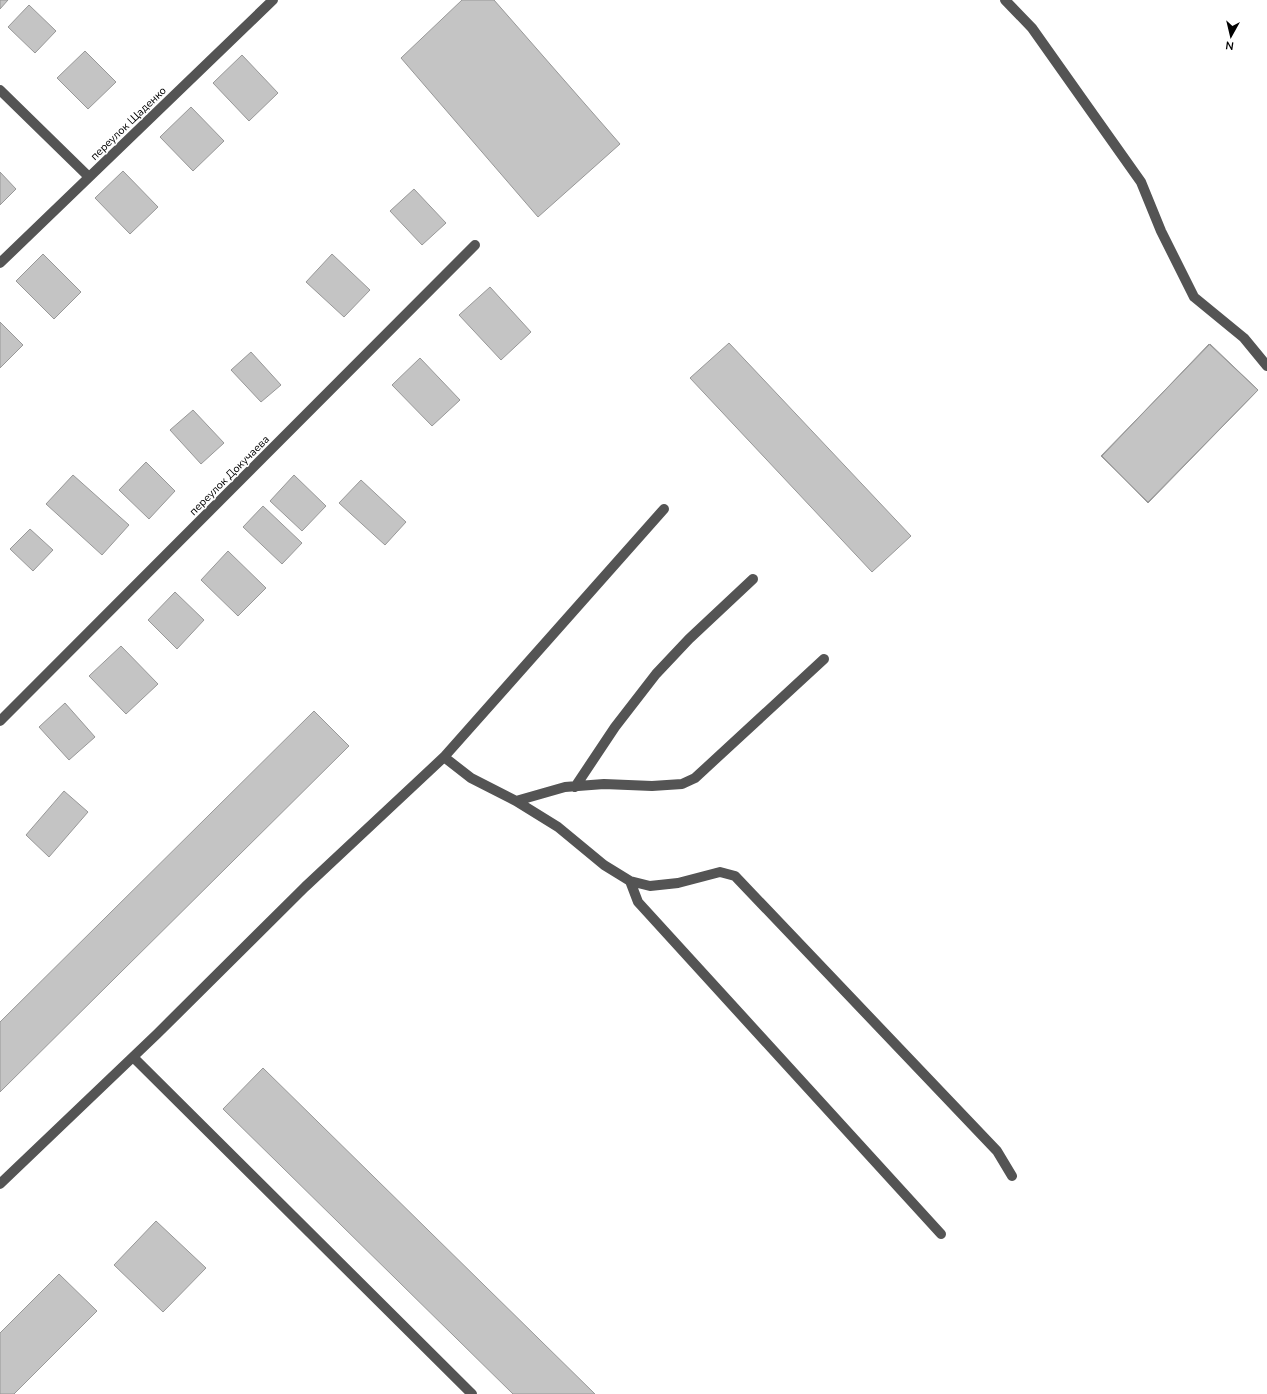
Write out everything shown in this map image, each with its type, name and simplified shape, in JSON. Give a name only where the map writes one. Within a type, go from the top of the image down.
[{"type":"street","name":"переулок Щаденко","points":[[0,263],[273,0]]},
{"type":"street","points":[[1004,0],[1032,28],[1140,182],[1161,232],[1194,297],[1244,338],[1267,366]]},
{"type":"street","points":[[0,90],[89,178]]},
{"type":"street","name":"переулок Докучаева","points":[[0,721],[475,245]]},
{"type":"street","points":[[0,1184],[133,1057],[304,887],[444,756],[664,508]]},
{"type":"street","points":[[575,787],[615,727],[656,674],[689,639],[753,580]]},
{"type":"street","points":[[516,801],[565,787],[604,784],[652,786],[682,784],[695,778],[824,659]]},
{"type":"street","points":[[444,756],[471,778],[516,801],[558,827],[604,865],[630,881],[650,886],[678,884],[720,872],[734,876],[997,1151],[1012,1176]]},
{"type":"street","points":[[630,881],[638,902],[941,1234]]},
{"type":"street","points":[[133,1057],[472,1394]]},
{"type":"building","points":[[0,0],[8,0],[0,9]]},
{"type":"building","points":[[462,0],[494,0],[620,144],[538,217],[401,58]]},
{"type":"building","points":[[29,5],[56,31],[35,53],[8,27]]},
{"type":"building","points":[[85,51],[116,82],[88,109],[57,78]]},
{"type":"building","points":[[242,55],[278,93],[249,121],[213,83]]},
{"type":"building","points":[[191,107],[224,141],[193,171],[160,137]]},
{"type":"building","points":[[123,171],[158,207],[130,234],[95,198]]},
{"type":"building","points":[[0,172],[16,189],[0,205]]},
{"type":"building","points":[[414,189],[446,223],[422,245],[390,211]]},
{"type":"building","points":[[43,254],[81,292],[54,319],[16,281]]},
{"type":"building","points":[[332,254],[370,290],[344,317],[306,282]]},
{"type":"building","points":[[490,287],[531,332],[501,360],[459,315]]},
{"type":"building","points":[[0,322],[23,345],[0,368]]},
{"type":"building","points":[[729,343],[911,536],[872,572],[690,378]]},
{"type":"building","points":[[1209,344],[1258,390],[1148,503],[1102,456]]},
{"type":"building","points":[[1210,344],[1258,390],[1148,502],[1101,456]]},
{"type":"building","points":[[251,352],[281,385],[261,402],[231,370]]},
{"type":"building","points":[[420,358],[460,400],[432,426],[392,385]]},
{"type":"building","points":[[193,410],[224,443],[201,464],[170,430]]},
{"type":"building","points":[[146,462],[175,491],[149,519],[119,490]]},
{"type":"building","points":[[73,475],[129,525],[102,555],[46,504]]},
{"type":"building","points":[[294,475],[326,506],[302,531],[270,501]]},
{"type":"building","points":[[361,480],[406,522],[385,545],[339,503]]},
{"type":"building","points":[[263,506],[302,543],[282,564],[243,527]]},
{"type":"building","points":[[30,529],[53,550],[33,571],[10,549]]},
{"type":"building","points":[[228,551],[266,588],[238,616],[201,580]]},
{"type":"building","points":[[175,592],[204,620],[177,649],[148,620]]},
{"type":"building","points":[[121,646],[158,684],[126,714],[89,676]]},
{"type":"building","points":[[65,703],[95,737],[69,760],[39,727]]},
{"type":"building","points":[[314,711],[349,746],[0,1092],[0,1022]]},
{"type":"building","points":[[64,791],[88,812],[49,857],[26,835]]},
{"type":"building","points":[[263,1068],[595,1394],[513,1394],[223,1109]]},
{"type":"building","points":[[156,1221],[206,1268],[163,1312],[114,1265]]},
{"type":"building","points":[[59,1274],[97,1311],[14,1394],[0,1394],[0,1333]]}]
